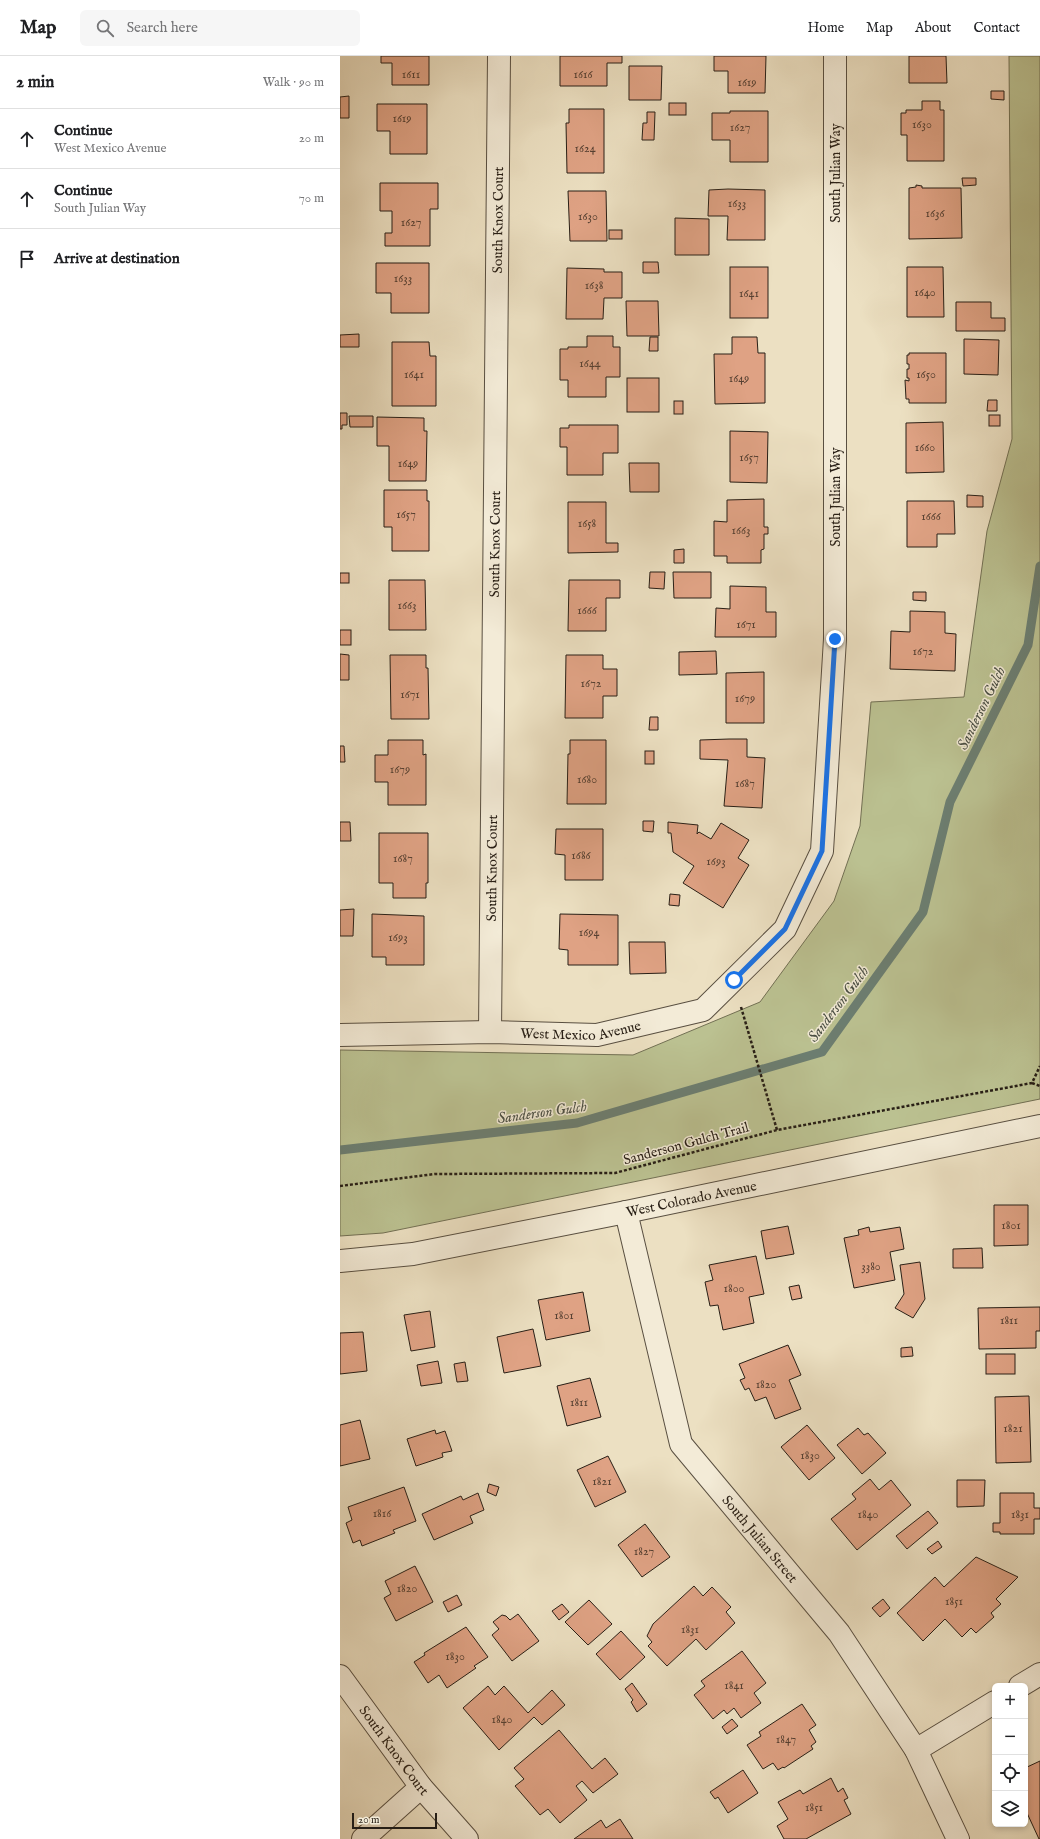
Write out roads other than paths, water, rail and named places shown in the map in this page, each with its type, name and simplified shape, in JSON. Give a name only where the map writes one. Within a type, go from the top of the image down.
[{"type":"street","name":"South Knox Court","points":[[490,1032],[499,56]]},
{"type":"street","name":"South Julian Way","points":[[785,929],[822,851],[833,662],[835,56]]},
{"type":"street","name":"West Mexico Avenue","points":[[340,1035],[490,1032],[596,1035],[703,1010],[785,929]]},
{"type":"street","name":"West Colorado Avenue","points":[[340,1261],[413,1254],[626,1212],[1040,1126]]},
{"type":"street","name":"South Julian Street","points":[[626,1212],[681,1444],[840,1633],[916,1750],[958,1839]]},
{"type":"street","points":[[1025,1683],[1040,1674]]},
{"type":"street","name":"South Knox Court","points":[[340,1676],[421,1787],[467,1839]]},
{"type":"street","points":[[916,1750],[992,1704]]},
{"type":"street","points":[[362,1839],[421,1787]]},
{"type":"waterway","name":"Sanderson Gulch","points":[[340,1150],[577,1123],[822,1052],[923,912],[950,802],[1028,645],[1040,566]]}]
